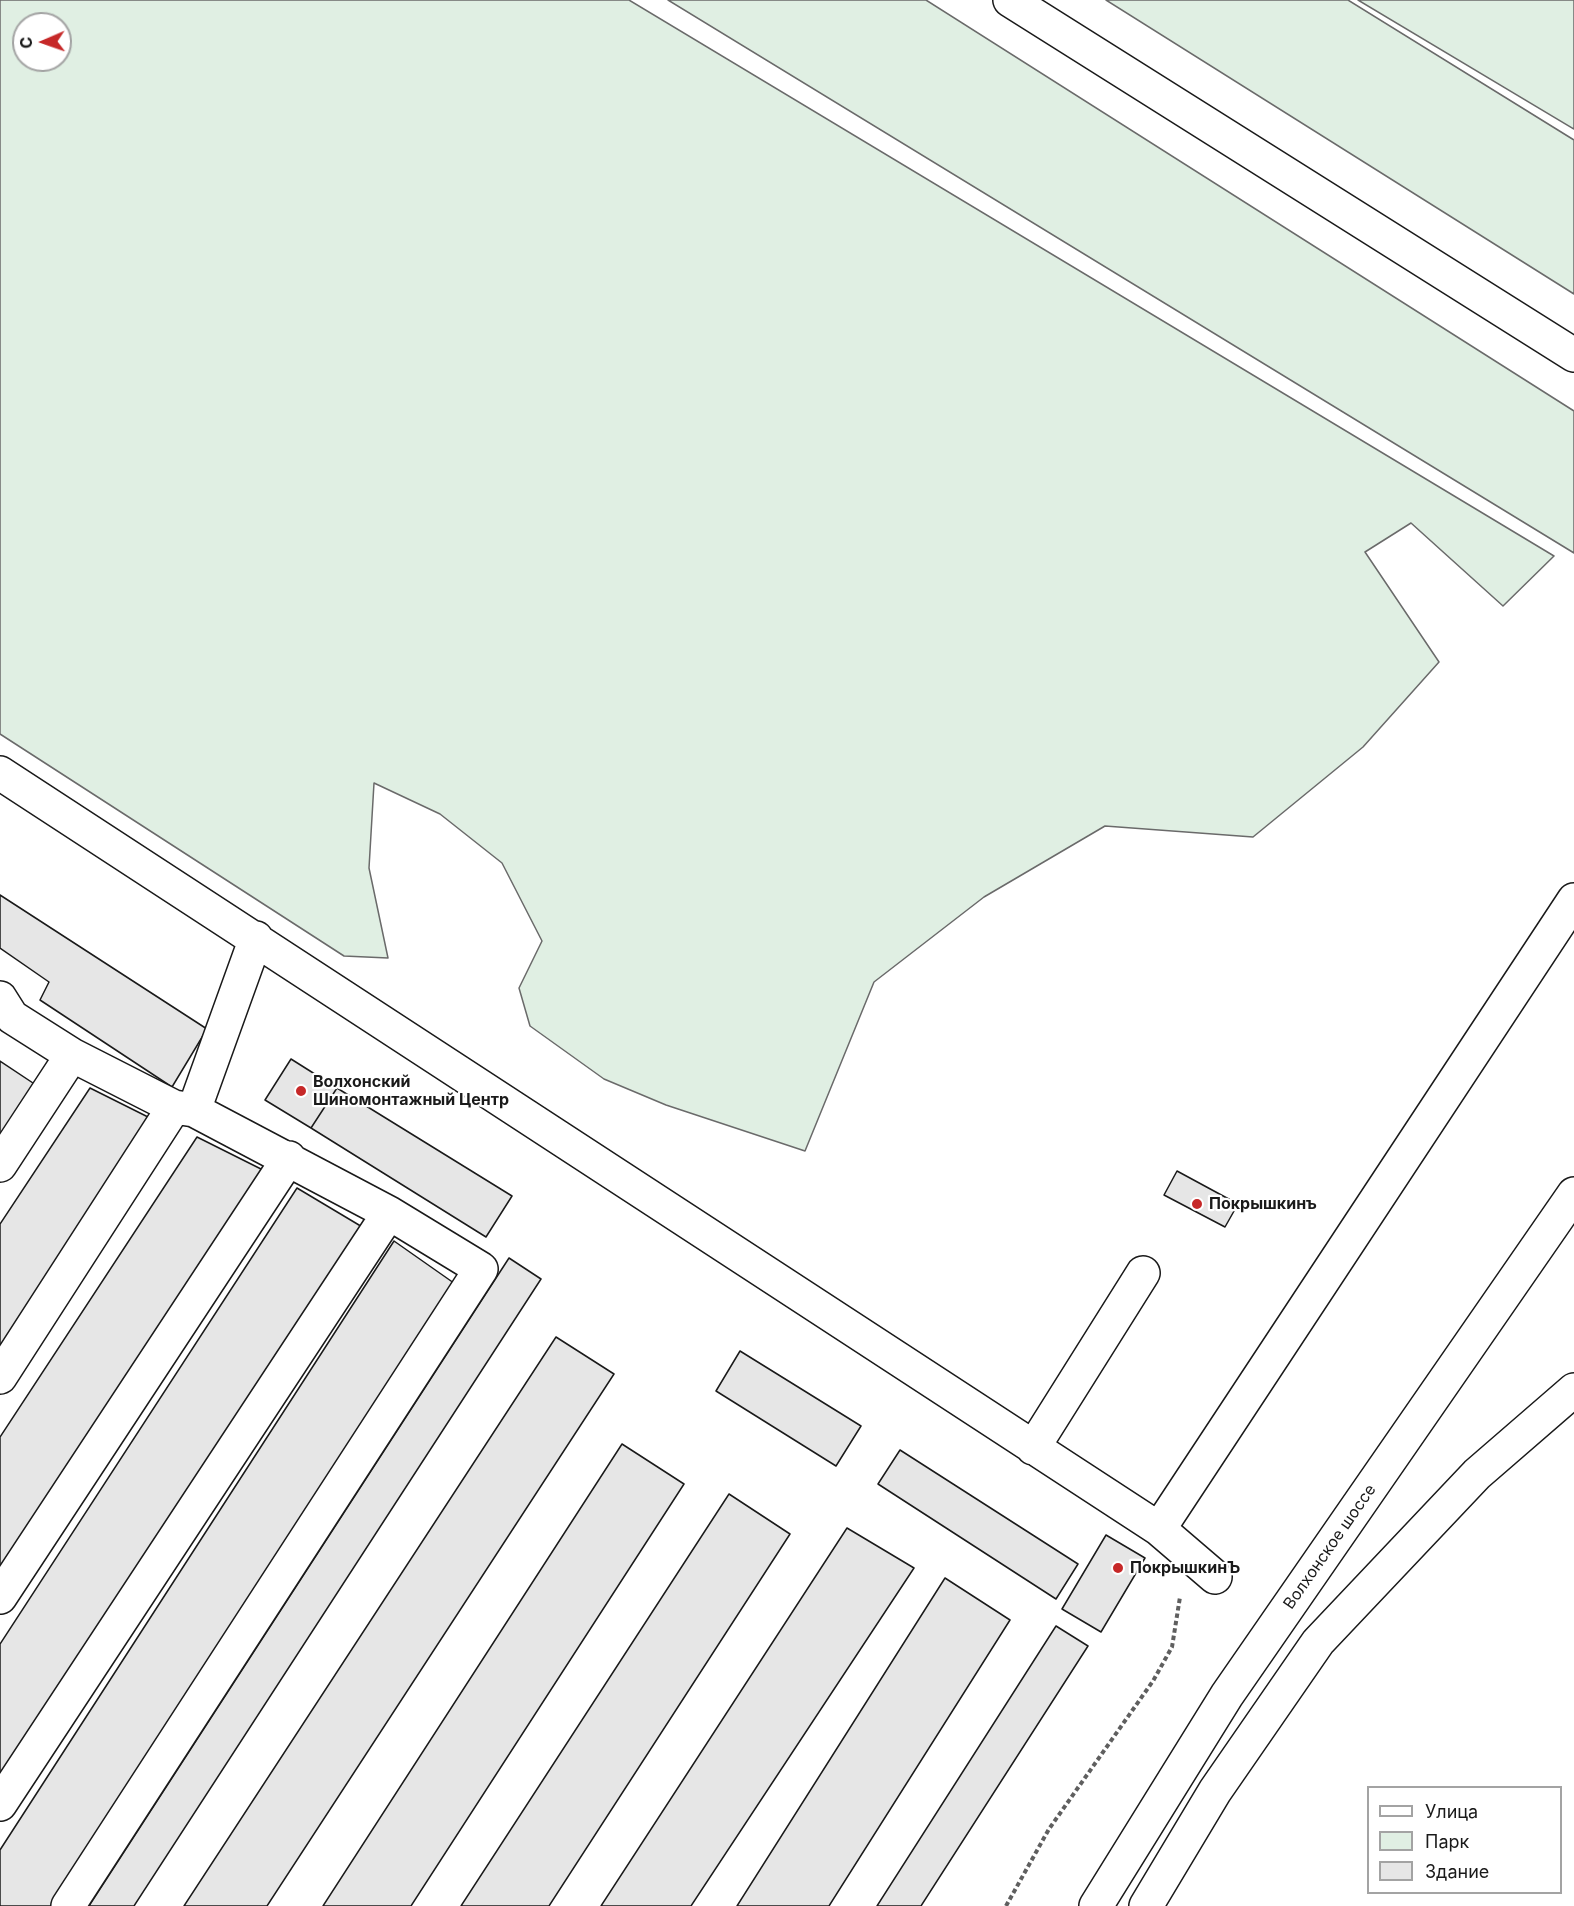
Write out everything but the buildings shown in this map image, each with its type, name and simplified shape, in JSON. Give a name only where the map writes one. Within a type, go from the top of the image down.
[{"type":"street","points":[[1010,0],[1574,355]]},
{"type":"street","points":[[0,772],[1158,1529],[1215,1576]]},
{"type":"street","points":[[1158,1529],[1574,900]]},
{"type":"street","points":[[0,1377],[184,1108],[256,938]]},
{"type":"street","points":[[0,998],[12,1017],[72,1055],[289,1158],[389,1213],[482,1269],[68,1906]]},
{"type":"street","points":[[0,1165],[72,1055]]},
{"type":"street","points":[[0,1597],[289,1158]]},
{"type":"street","name":"Волхонское шоссе","points":[[1096,1906],[1227,1695],[1574,1194]]},
{"type":"street","points":[[0,1804],[389,1213]]},
{"type":"street","points":[[1034,1448],[1143,1273]]},
{"type":"street","points":[[1146,1906],[1215,1791],[1318,1642],[1477,1474],[1574,1390]]},
{"type":"path","points":[[1006,1906],[1049,1829],[1154,1681],[1172,1647],[1181,1599]]},
{"type":"green space","points":[[0,0],[629,0],[1554,556],[1503,606],[1411,523],[1365,552],[1439,662],[1363,747],[1253,837],[1105,826],[984,897],[874,982],[805,1151],[666,1105],[604,1079],[530,1026],[519,988],[542,941],[502,863],[440,814],[374,783],[369,868],[388,958],[344,956],[0,734]]},
{"type":"green space","points":[[668,0],[926,0],[1574,411],[1574,553]]},
{"type":"green space","points":[[1106,0],[1348,0],[1574,140],[1574,294]]},
{"type":"green space","points":[[1358,0],[1574,0],[1574,129]]},
{"type":"place","name":"Волхонский Шиномонтажный Центр","points":[[301,1091]]},
{"type":"place","name":"Покрышкинъ","points":[[1197,1204]]},
{"type":"place","name":"ПокрышкинЪ","points":[[1118,1568]]}]
